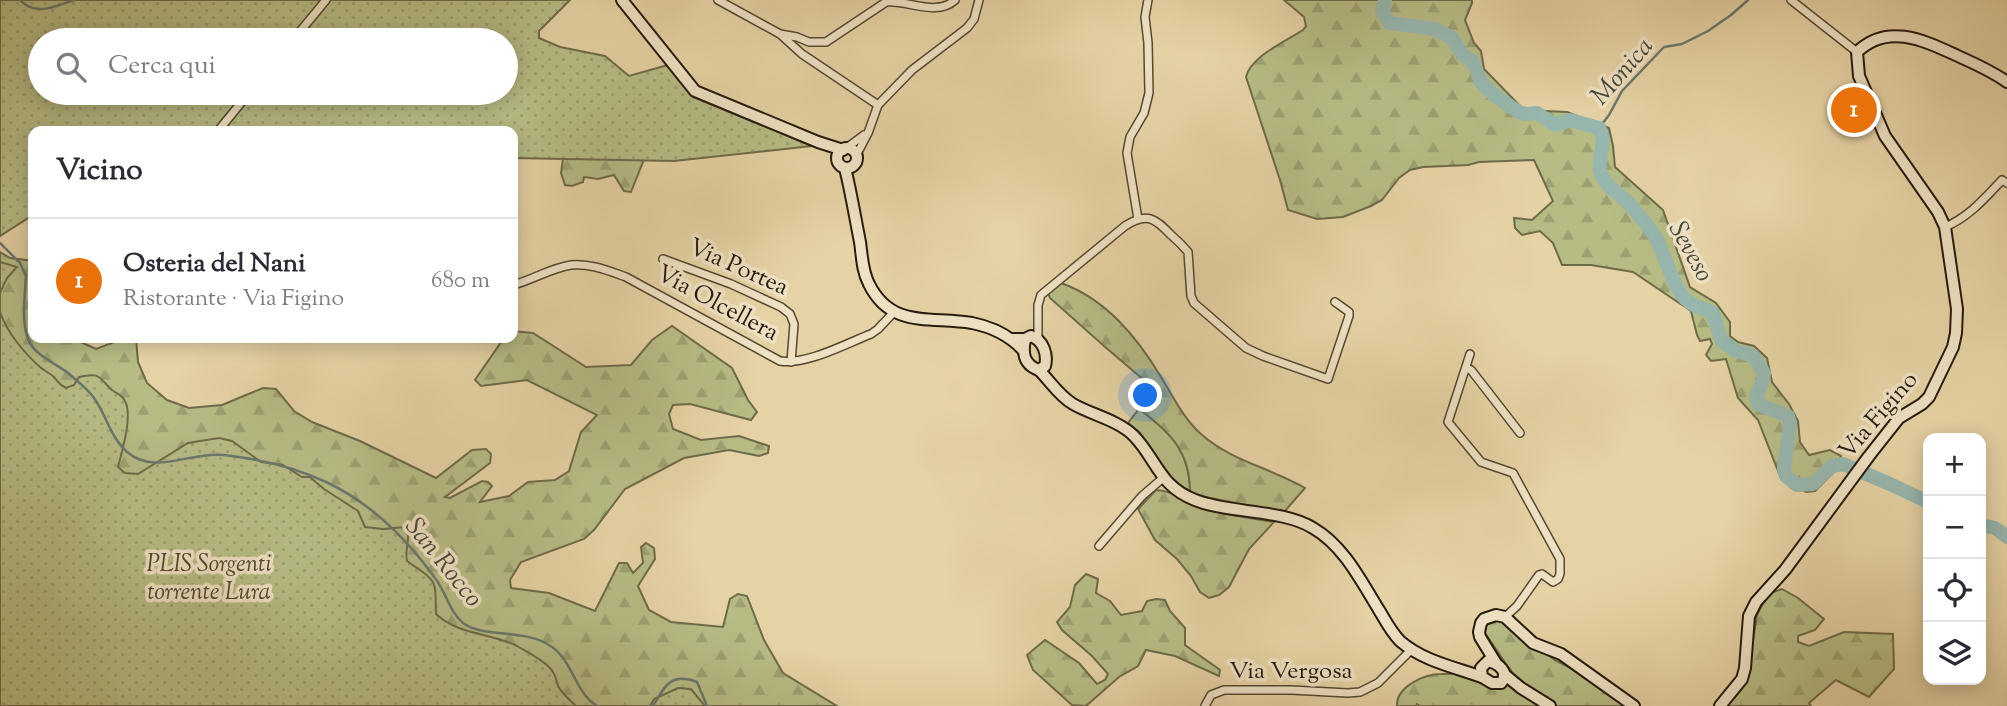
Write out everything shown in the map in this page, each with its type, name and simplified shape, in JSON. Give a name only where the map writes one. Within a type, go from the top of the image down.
[{"type":"street","points":[[303,28],[326,0]]},
{"type":"street","points":[[622,0],[695,91],[818,142],[847,158]]},
{"type":"street","points":[[718,0],[780,34],[802,54],[878,106]]},
{"type":"street","points":[[780,34],[822,43],[886,2],[896,1],[933,8],[948,5],[955,0]]},
{"type":"street","points":[[979,0],[974,19],[967,28],[912,70],[878,106],[868,133],[847,158],[867,281],[876,297],[894,312],[915,319],[973,323],[1013,339],[1031,338],[1044,349],[1043,366],[1061,395],[1131,434],[1163,478],[1179,492],[1208,505],[1293,519],[1312,527],[1341,551],[1399,639],[1432,661],[1482,677],[1492,683],[1503,678]]},
{"type":"street","points":[[1138,219],[1126,153],[1133,130],[1144,113],[1149,93],[1145,17],[1148,0]]},
{"type":"street","points":[[1791,0],[1857,52],[1868,42],[1880,38],[1893,36],[1921,39],[1995,73],[2007,82]]},
{"type":"street","name":"Via Figino","points":[[1720,706],[1742,679],[1749,616],[1756,602],[1785,570],[1899,418],[1929,397],[1953,347],[1956,333],[1957,309],[1945,227],[1938,212],[1885,136],[1859,76],[1857,52]]},
{"type":"street","points":[[222,126],[239,105]]},
{"type":"street","points":[[847,158],[868,133]]},
{"type":"street","points":[[1945,227],[1971,211],[2003,180],[2007,183]]},
{"type":"street","points":[[1043,366],[1030,365],[1025,359],[1041,295],[1125,226],[1138,219],[1147,218],[1159,222],[1188,252],[1191,296],[1194,303],[1246,348],[1263,356],[1328,379],[1349,316],[1349,313],[1335,302]]},
{"type":"street","name":"Via Portea","points":[[663,259],[731,284],[781,307],[790,314],[794,324],[791,362]]},
{"type":"street","name":"Via Olcellera","points":[[518,283],[572,265],[605,270],[626,277],[780,361],[791,362],[871,334],[894,312]]},
{"type":"street","points":[[1471,354],[1448,422],[1481,462],[1513,473],[1560,559],[1558,579],[1553,582],[1542,574],[1539,575],[1517,606],[1505,617],[1489,617],[1481,623],[1480,637],[1488,661],[1503,678],[1550,706]]},
{"type":"street","points":[[1466,368],[1471,370],[1520,433]]},
{"type":"street","points":[[1099,546],[1142,496],[1163,478]]},
{"type":"street","points":[[1505,617],[1533,643],[1561,654],[1634,706]]},
{"type":"street","name":"Via Vergosa","points":[[1205,706],[1211,695],[1224,690],[1299,690],[1348,694],[1360,692],[1378,683],[1412,649]]},
{"type":"street","points":[[1456,668],[1488,661]]},
{"type":"street","points":[[1482,677],[1488,661]]},
{"type":"green space","points":[[0,0],[570,0],[539,31],[539,38],[560,47],[605,56],[629,76],[668,65],[693,97],[812,146],[674,161],[518,158],[518,126],[28,126],[28,218],[0,236]]},
{"type":"green space","points":[[1284,0],[1472,0],[1465,20],[1474,43],[1481,51],[1484,69],[1524,110],[1567,112],[1609,128],[1615,167],[1663,210],[1690,287],[1716,303],[1730,322],[1730,336],[1738,342],[1754,346],[1767,358],[1772,382],[1798,421],[1800,442],[1809,455],[1830,450],[1841,456],[1838,468],[1815,491],[1806,492],[1780,476],[1758,420],[1738,398],[1726,359],[1711,361],[1706,355],[1712,344],[1710,339],[1700,341],[1691,311],[1633,272],[1591,265],[1562,265],[1553,243],[1540,231],[1522,235],[1515,228],[1514,218],[1532,220],[1553,201],[1534,160],[1479,162],[1410,170],[1399,178],[1382,200],[1343,217],[1317,219],[1288,210],[1246,77],[1261,56],[1306,26],[1304,17]]},
{"type":"green space","points":[[564,152],[645,157],[631,192],[624,191],[614,175],[598,179],[584,177],[583,182],[572,186],[565,185],[561,173]]},
{"type":"green space","points":[[0,252],[10,258],[28,260],[28,343],[83,343],[96,349],[112,343],[136,343],[138,362],[147,383],[167,400],[189,408],[222,405],[263,388],[276,389],[294,411],[312,422],[360,441],[436,478],[472,450],[486,449],[491,454],[490,463],[445,497],[450,498],[482,481],[488,482],[492,486],[480,502],[509,496],[528,482],[555,480],[569,471],[581,432],[597,415],[527,380],[481,386],[475,380],[501,343],[518,343],[518,332],[533,333],[586,367],[631,365],[652,340],[672,326],[732,368],[757,412],[751,420],[690,404],[673,405],[669,414],[673,429],[701,440],[739,436],[769,446],[768,453],[759,456],[729,450],[684,458],[625,489],[584,539],[521,562],[510,580],[511,588],[549,593],[595,611],[619,563],[627,563],[633,573],[643,563],[641,547],[646,543],[654,548],[655,559],[638,586],[649,610],[671,622],[723,627],[730,599],[738,594],[747,596],[764,640],[783,673],[837,706],[0,706]]},
{"type":"green space","points":[[0,262],[17,267],[7,278],[0,293]]},
{"type":"green space","points":[[1061,283],[1092,299],[1119,321],[1142,348],[1184,414],[1201,434],[1238,458],[1305,488],[1284,512],[1190,492],[1186,465],[1176,444],[1139,409],[1152,387],[1050,298],[1048,293]]},
{"type":"green space","name":"PLIS Sorgenti torrente Lura","points":[[0,312],[22,349],[62,386],[66,388],[74,385],[79,377],[95,375],[124,399],[128,415],[118,467],[125,473],[138,474],[188,443],[219,438],[232,441],[261,462],[283,465],[302,477],[310,477],[358,511],[365,527],[405,527],[408,535],[407,561],[433,582],[436,614],[454,626],[507,642],[538,658],[551,669],[560,689],[576,706],[0,706]]},
{"type":"green space","points":[[1139,409],[1176,444],[1186,465],[1190,492],[1174,481],[1139,432],[1128,423]]},
{"type":"green space","points":[[1156,490],[1168,492],[1196,506],[1274,522],[1249,549],[1229,587],[1219,595],[1209,598],[1200,592],[1177,559],[1155,540],[1138,509]]},
{"type":"green space","points":[[1086,574],[1098,579],[1096,593],[1110,601],[1121,615],[1142,611],[1147,601],[1165,600],[1170,611],[1185,628],[1185,645],[1220,670],[1219,676],[1175,656],[1146,650],[1138,666],[1119,677],[1086,706],[1072,705],[1033,670],[1027,655],[1045,640],[1079,663],[1097,684],[1105,680],[1108,674],[1057,622],[1070,607],[1075,585]]},
{"type":"green space","points":[[1782,589],[1824,619],[1815,630],[1798,636],[1798,642],[1809,646],[1844,632],[1893,634],[1894,669],[1869,697],[1836,680],[1809,703],[1811,706],[1726,706],[1747,680],[1757,615],[1768,594]]},
{"type":"green space","points":[[1496,620],[1505,621],[1556,661],[1573,669],[1628,706],[1397,706],[1401,693],[1406,688],[1419,679],[1434,675],[1459,674],[1517,680],[1485,633],[1486,624]]},
{"type":"green space","points":[[678,688],[691,689],[705,706],[650,706],[654,699]]},
{"type":"waterway","name":"San Rocco","points":[[20,0],[39,9],[74,0]]},
{"type":"waterway","name":"Seveso","points":[[1385,0],[1382,10],[1389,23],[1435,29],[1452,38],[1462,54],[1473,62],[1481,82],[1495,96],[1519,112],[1537,113],[1555,125],[1570,120],[1599,128],[1603,138],[1600,170],[1605,181],[1652,231],[1684,297],[1695,306],[1713,313],[1721,340],[1736,351],[1753,356],[1764,373],[1756,397],[1758,404],[1788,416],[1790,423],[1784,469],[1786,476],[1797,485],[1813,484],[1832,466],[1843,464],[1923,500]]},
{"type":"waterway","name":"Monica","points":[[1599,128],[1622,91],[1664,47],[1682,44],[1708,31],[1748,0]]},
{"type":"waterway","name":"San Rocco","points":[[0,243],[20,263],[26,276],[24,308],[28,339]]},
{"type":"waterway","name":"San Rocco","points":[[30,343],[40,354],[89,391],[116,440],[138,459],[161,462],[212,455],[250,459],[301,472],[358,500],[400,536],[424,563],[463,623],[481,631],[528,637],[549,645],[563,658],[583,693],[597,706]]},
{"type":"waterway","name":"Seveso","points":[[1986,526],[1995,528],[2007,537]]},
{"type":"waterway","name":"San Rocco","points":[[653,706],[665,687],[680,679],[697,682],[707,706]]},
{"type":"place","name":"Osteria del Nani","points":[[1854,110]]}]
